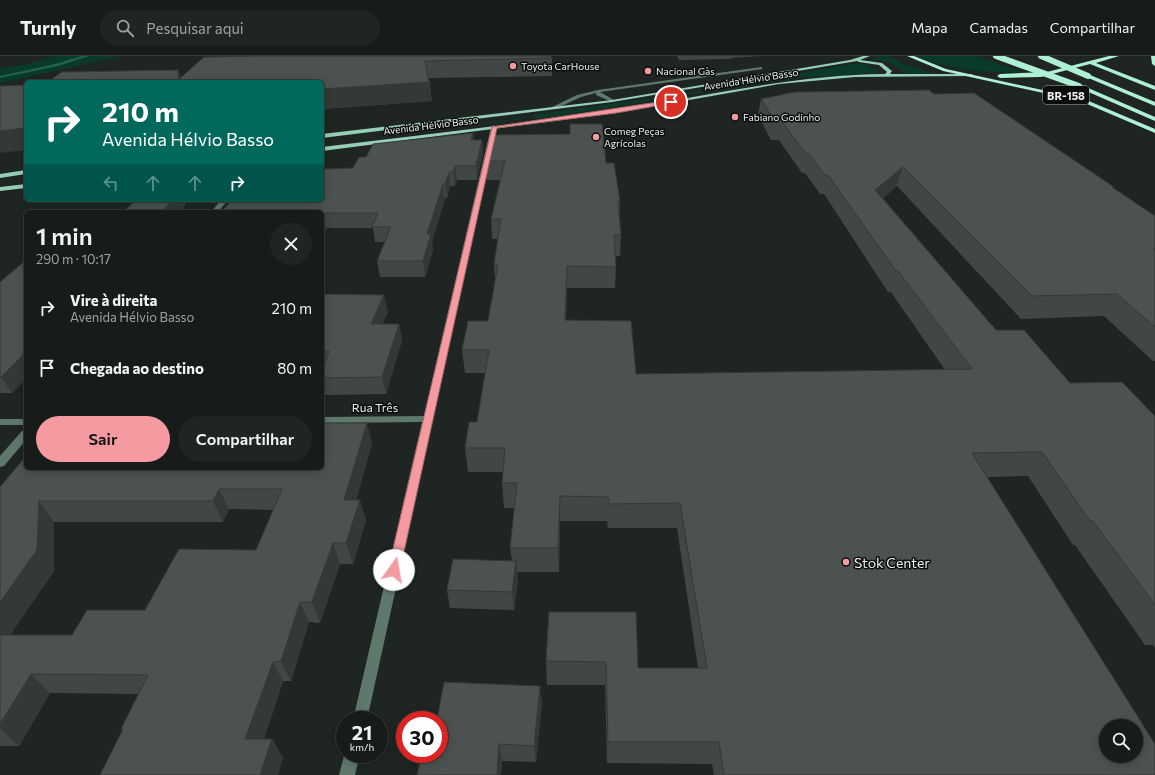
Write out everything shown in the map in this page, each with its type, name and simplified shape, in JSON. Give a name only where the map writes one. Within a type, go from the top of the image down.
[{"type":"highway","name":"BR-158","points":[[910,56],[945,70],[1074,98],[1102,107],[1155,131]]},
{"type":"highway","name":"BR-158","points":[[996,56],[1079,86],[1155,119]]},
{"type":"highway","name":"BR-158","points":[[1040,56],[1155,104]]},
{"type":"highway","points":[[971,75],[1045,74],[1063,71],[1087,59],[1116,56]]},
{"type":"highway","points":[[1154,56],[1155,64]]},
{"type":"highway","points":[[1087,59],[1155,88]]},
{"type":"main road","name":"Avenida Hélvio Basso","points":[[324,136],[612,101],[855,61],[868,56]]},
{"type":"main road","points":[[855,61],[880,64],[887,68],[890,72],[886,76]]},
{"type":"main road","name":"Avenida Hélvio Basso","points":[[324,149],[616,111],[778,83],[841,77],[971,75]]},
{"type":"main road","points":[[0,176],[24,172]]},
{"type":"main road","points":[[0,189],[24,186]]},
{"type":"street","points":[[553,108],[580,96],[598,91],[761,68]]},
{"type":"street","points":[[598,91],[598,94],[602,97],[612,101]]},
{"type":"street","points":[[362,711],[494,127]]},
{"type":"street","points":[[216,210],[223,202]]},
{"type":"street","name":"Rua Três","points":[[324,420],[428,419]]},
{"type":"street","points":[[0,422],[24,422]]},
{"type":"street","points":[[0,463],[24,434]]},
{"type":"street","points":[[348,775],[350,763]]},
{"type":"green space","points":[[54,56],[121,56],[0,83],[0,68],[28,64]]},
{"type":"green space","points":[[881,56],[888,56],[904,64],[932,73],[903,73],[893,64],[871,59]]},
{"type":"green space","points":[[916,56],[977,56],[1026,73],[956,68]]},
{"type":"green space","points":[[858,63],[868,65],[878,71],[877,73],[793,78],[537,119],[533,115],[681,94]]},
{"type":"green space","points":[[523,118],[525,119],[324,143]]},
{"type":"building","points":[[551,56],[552,58],[425,61],[429,82],[324,89],[324,80],[178,80],[204,57]]},
{"type":"building","points":[[178,70],[178,80],[50,80],[62,72]]},
{"type":"building","points":[[24,85],[24,128],[0,131],[0,86]]},
{"type":"building","points":[[929,90],[934,94],[974,93],[1155,216],[1155,249],[1153,249],[1155,251],[1155,327],[1117,294],[1032,296],[903,167],[875,190],[996,330],[1024,330],[1070,383],[1122,382],[1155,416],[1155,605],[1093,521],[1090,521],[1042,452],[972,453],[1139,719],[1099,719],[1099,763],[1143,763],[1143,725],[1155,744],[1155,775],[724,775],[719,742],[608,742],[606,662],[546,661],[549,612],[636,612],[638,668],[707,668],[680,503],[609,504],[608,497],[560,496],[558,548],[510,548],[517,483],[502,483],[505,448],[465,448],[469,422],[477,422],[489,350],[462,350],[468,321],[488,321],[498,264],[494,264],[501,219],[491,219],[505,161],[485,161],[491,135],[570,134],[570,124],[602,124],[606,163],[614,163],[620,201],[618,201],[621,235],[614,235],[616,267],[567,266],[565,320],[631,321],[636,374],[972,369],[898,271],[896,271],[828,175],[825,175],[809,154],[806,154],[782,122],[775,122],[761,99],[795,92]]},
{"type":"building","points":[[473,133],[471,140],[482,140],[476,166],[455,166],[453,172],[449,172],[445,184],[443,184],[427,234],[431,234],[423,261],[377,261],[391,227],[372,227],[378,213],[324,213],[324,210],[223,210],[230,202],[324,202],[324,169],[353,168],[359,157],[366,157],[373,144]]},
{"type":"building","points":[[134,202],[171,202],[163,210],[125,210]]},
{"type":"building","points":[[24,262],[24,354],[1,377],[0,377],[0,282]]},
{"type":"building","points":[[324,294],[384,295],[371,324],[399,324],[382,377],[324,378],[324,365],[329,351],[324,351]]},
{"type":"building","points":[[324,423],[367,423],[344,500],[360,500],[346,543],[333,543],[312,602],[300,602],[281,661],[273,662],[245,739],[272,739],[260,775],[100,775],[148,675],[31,674],[0,724],[0,635],[72,635],[87,610],[145,610],[179,549],[256,550],[282,489],[219,489],[213,501],[39,501],[37,550],[0,602],[0,487],[24,458],[24,470],[324,470]]},
{"type":"building","points":[[453,559],[516,561],[512,592],[447,590]]},
{"type":"building","points":[[444,682],[540,686],[534,746],[499,744],[497,775],[417,775],[420,763],[448,763],[448,711],[439,711]]},
{"type":"waterway","points":[[0,77],[56,65],[87,56]]},
{"type":"place","name":"Toyota CarHouse","points":[[513,66]]},
{"type":"place","name":"Nacional Gàs","points":[[648,71]]},
{"type":"place","name":"Fabiano Godinho","points":[[735,117]]},
{"type":"place","name":"Comeg Peças Agrícolas","points":[[596,137]]},
{"type":"place","name":"Stok Center","points":[[846,562]]},
{"type":"route","points":[[394,570],[494,127],[616,111],[671,102]]}]
